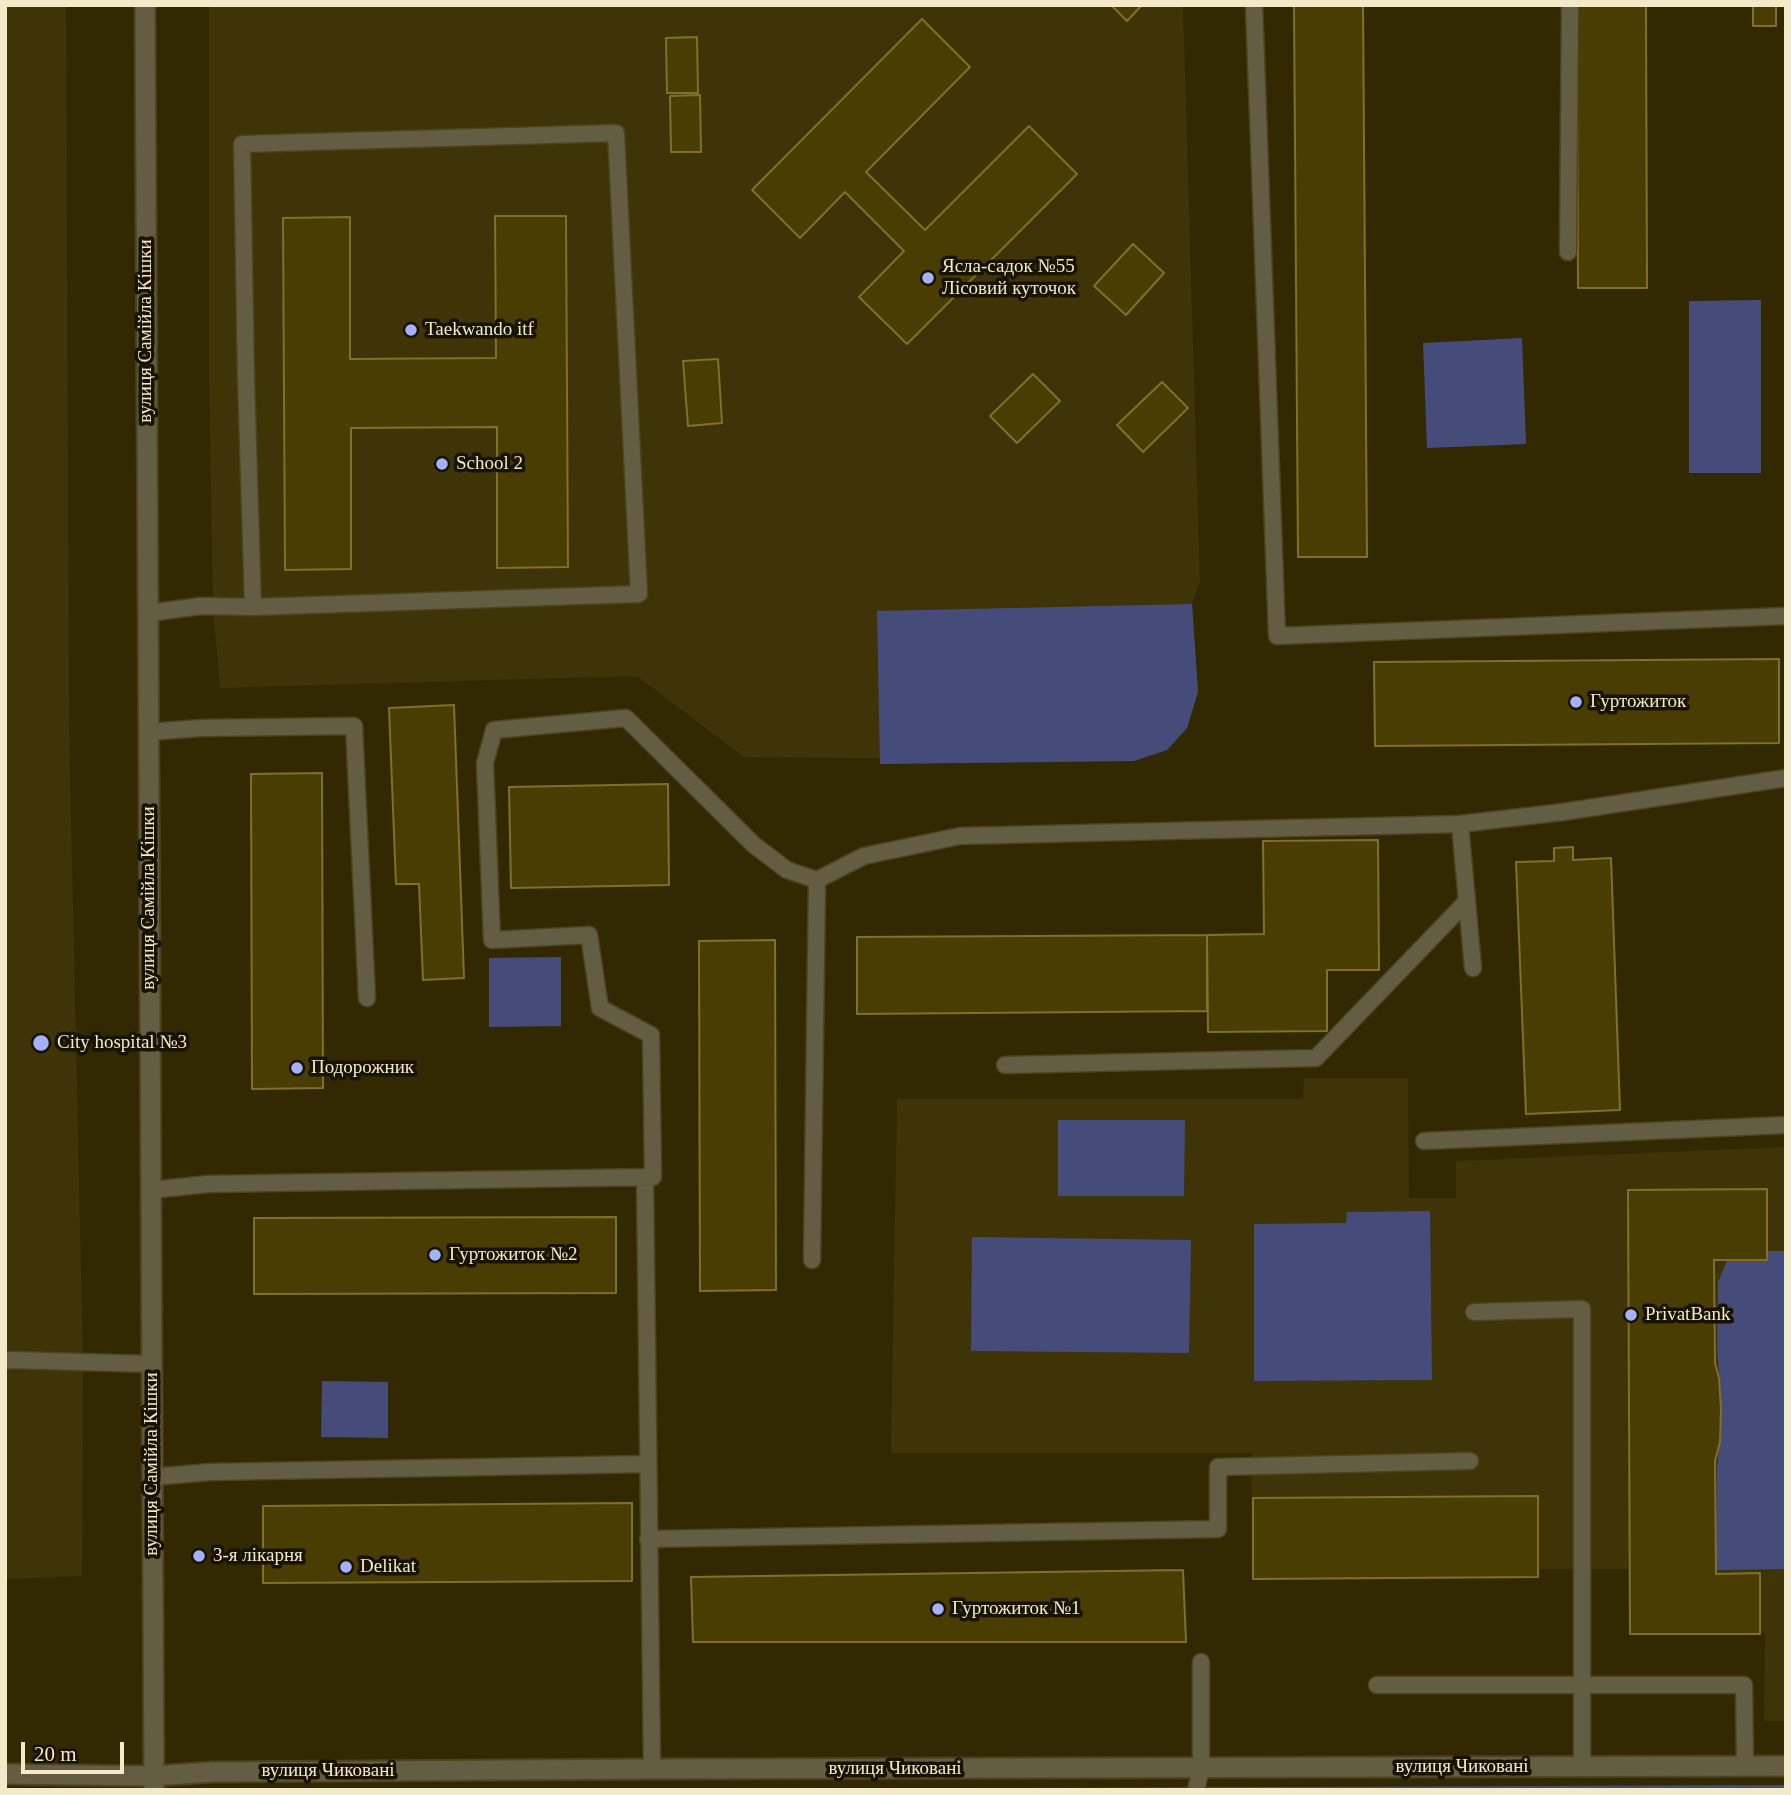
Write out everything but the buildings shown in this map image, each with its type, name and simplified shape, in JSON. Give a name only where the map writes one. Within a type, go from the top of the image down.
[{"type":"street","name":"вулиця Самійла Кішки","points":[[145,5],[154,1783]]},
{"type":"street","name":"вулиця Чиковані","points":[[5,1774],[154,1783],[212,1772],[1786,1766]]},
{"type":"lane","points":[[1254,5],[1277,636],[1786,616]]},
{"type":"lane","points":[[1568,252],[1570,5]]},
{"type":"lane","points":[[148,613],[201,606],[253,607],[639,594],[616,134],[242,144],[253,607]]},
{"type":"lane","points":[[151,1189],[208,1184],[653,1177],[651,1035],[600,1008],[589,934],[492,940],[485,763],[494,730],[626,718],[754,845],[787,870],[817,880],[864,856],[960,836],[1460,824],[1563,812],[1786,778]]},
{"type":"lane","points":[[148,732],[202,728],[354,726],[367,998]]},
{"type":"lane","points":[[1460,824],[1473,968]]},
{"type":"lane","points":[[812,1260],[817,880]]},
{"type":"lane","points":[[1005,1065],[1316,1058],[1467,901]]},
{"type":"lane","points":[[1424,1141],[1786,1125]]},
{"type":"lane","points":[[645,1178],[652,1769]]},
{"type":"lane","points":[[1474,1312],[1582,1309],[1582,1767]]},
{"type":"lane","points":[[7,1359],[152,1364]]},
{"type":"lane","points":[[648,1539],[1218,1529],[1218,1467],[1470,1461]]},
{"type":"lane","points":[[152,1477],[210,1472],[648,1464]]},
{"type":"lane","points":[[1196,1790],[1201,1768],[1201,1662]]},
{"type":"lane","points":[[1377,1685],[1744,1685],[1745,1766]]},
{"type":"shaded area","name":"City hospital №3","points":[[5,5],[66,5],[69,724],[83,1363],[82,1576],[5,1579]]},
{"type":"shaded area","points":[[209,5],[1183,5],[1200,582],[1192,604],[1198,692],[1187,728],[1167,750],[1134,761],[744,757],[637,676],[220,688],[213,606],[209,379]]},
{"type":"shaded area","points":[[1761,300],[1761,473],[1689,473],[1689,301]]},
{"type":"shaded area","points":[[1522,338],[1526,444],[1427,448],[1423,343]]},
{"type":"shaded area","points":[[1192,604],[1198,692],[1187,728],[1167,750],[1134,761],[880,764],[877,611]]},
{"type":"shaded area","points":[[561,957],[561,1026],[489,1027],[489,958]]},
{"type":"shaded area","points":[[1304,1078],[1408,1078],[1409,1198],[1456,1198],[1456,1161],[1786,1147],[1786,1721],[1764,1721],[1765,1633],[1630,1634],[1629,1569],[1539,1569],[1538,1577],[1253,1579],[1251,1453],[891,1453],[897,1099],[1303,1099]]},
{"type":"shaded area","points":[[1058,1120],[1185,1120],[1184,1196],[1058,1196]]},
{"type":"shaded area","points":[[1430,1211],[1432,1380],[1254,1381],[1254,1224],[1346,1223],[1347,1212]]},
{"type":"shaded area","points":[[972,1237],[1191,1240],[1189,1353],[971,1351]]},
{"type":"shaded area","points":[[1731,1251],[1786,1251],[1786,1569],[1716,1570],[1721,1396],[1717,1348],[1718,1282]]},
{"type":"shaded area","points":[[322,1381],[388,1382],[388,1438],[321,1437]]},
{"type":"shaded area","points":[[1786,1785],[1786,1790],[515,1790]]},
{"type":"place","name":"Ясла-садок №55 Лісовий куточок","points":[[928,278]]},
{"type":"place","name":"Taekwando itf","points":[[411,330]]},
{"type":"place","name":"School 2","points":[[442,464]]},
{"type":"place","name":"Гуртожиток","points":[[1576,702]]},
{"type":"place","name":"City hospital №3","points":[[41,1043]]},
{"type":"place","name":"Подорожник","points":[[297,1068]]},
{"type":"place","name":"Гуртожиток №2","points":[[435,1255]]},
{"type":"place","name":"PrivatBank","points":[[1631,1315]]},
{"type":"place","name":"3-я лікарня","points":[[199,1556]]},
{"type":"place","name":"Delikat","points":[[346,1567]]},
{"type":"place","name":"Гуртожиток №1","points":[[938,1609]]}]
